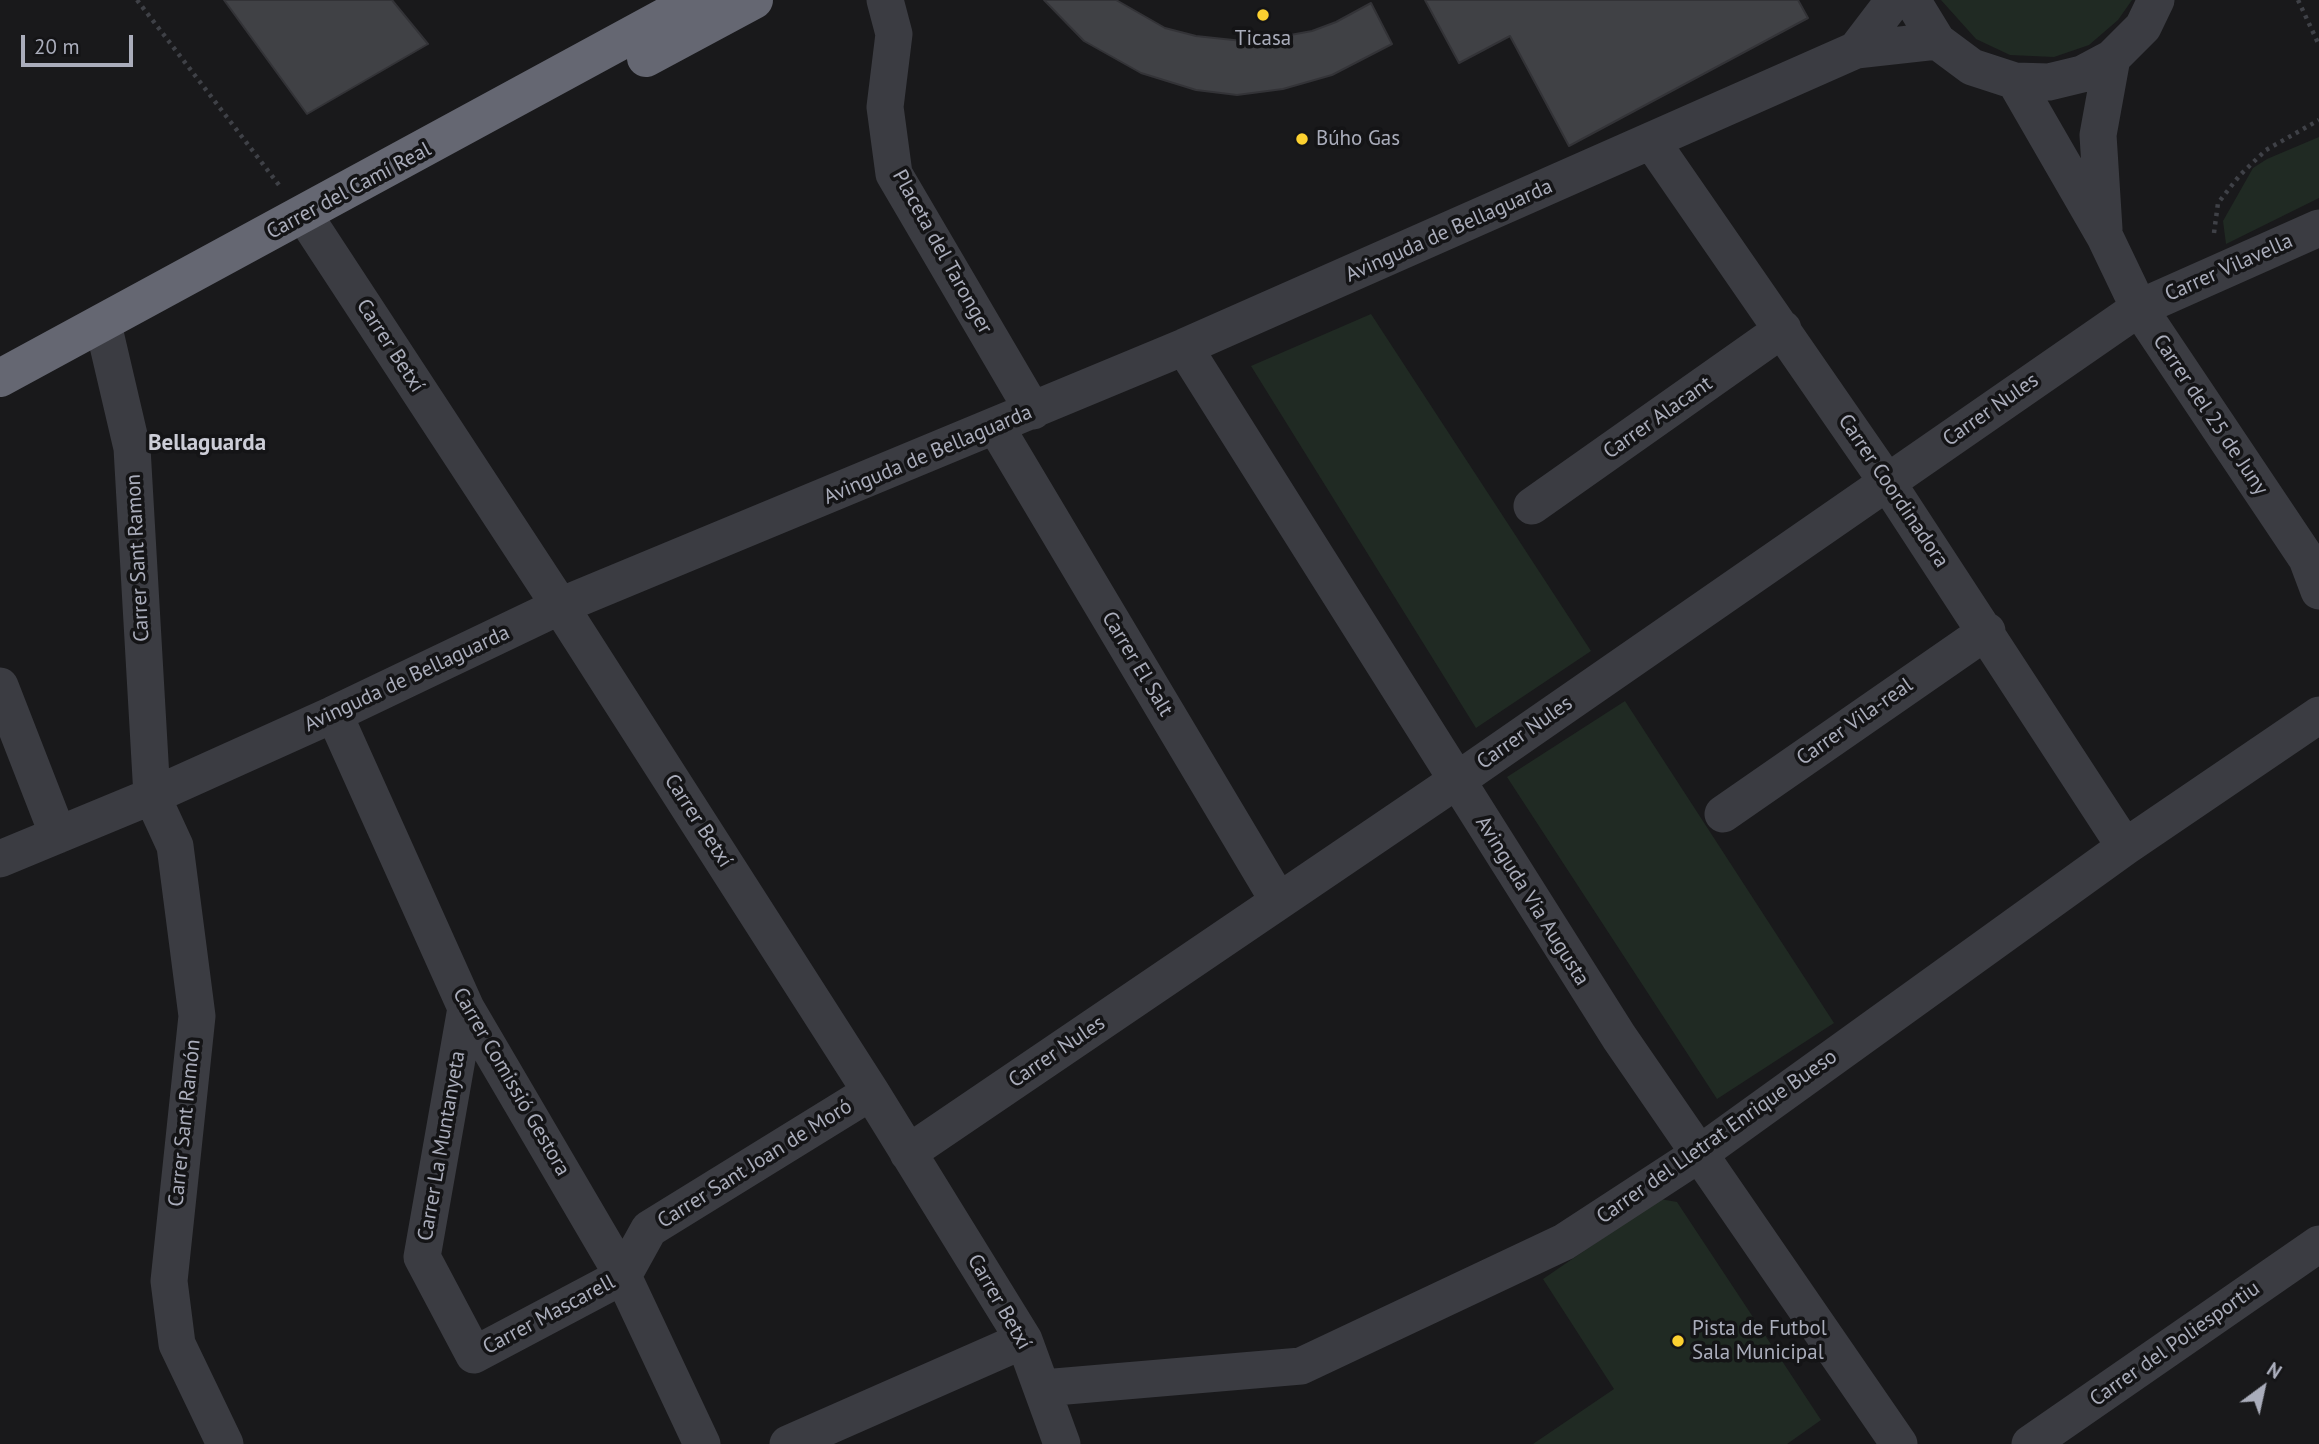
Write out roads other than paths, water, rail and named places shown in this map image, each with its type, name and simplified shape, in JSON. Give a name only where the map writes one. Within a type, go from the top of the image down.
[{"type":"highway","name":"Carrer del Camí Real","points":[[0,378],[482,119],[696,0]]},
{"type":"highway","points":[[482,119],[543,109],[582,92],[754,0]]},
{"type":"street","name":"Placeta del Taronger","points":[[885,0],[894,34],[885,107],[894,174],[1033,411]]},
{"type":"street","name":"Avinguda de Bellaguarda","points":[[1856,50],[1894,0]]},
{"type":"street","points":[[1912,0],[1937,41],[1972,67],[2015,81],[2049,82],[2082,74],[2112,58],[2143,27],[2156,0]]},
{"type":"street","name":"Avinguda de Bellaguarda","points":[[0,859],[152,796],[334,714],[561,606],[1184,347],[1856,50],[1937,41]]},
{"type":"street","name":"Carrer del 25 de Juny","points":[[2105,237],[2098,135],[2112,58]]},
{"type":"street","name":"Carrer del 25 de Juny","points":[[2015,81],[2105,237],[2139,308],[2307,559],[2319,591]]},
{"type":"street","name":"Carrer Coordinadora","points":[[1652,142],[1887,482],[1987,631],[2125,846]]},
{"type":"street","name":"Carrer Betxí","points":[[303,216],[561,606],[871,1092],[1024,1340],[1062,1444]]},
{"type":"street","name":"Carrer Vilavella","points":[[2139,308],[2319,228]]},
{"type":"street","name":"Carrer Nules","points":[[908,1153],[1456,781],[2139,308]]},
{"type":"street","name":"Carrer Sant Ramon","points":[[103,324],[132,448],[152,796]]},
{"type":"street","name":"Carrer Alacant","points":[[1532,506],[1783,329]]},
{"type":"street","name":"Avinguda Via Augusta","points":[[1184,347],[1619,1037],[1899,1444]]},
{"type":"street","name":"Carrer El Salt","points":[[996,427],[1278,900]]},
{"type":"street","name":"Carrer Vila-real","points":[[1723,814],[1987,631]]},
{"type":"street","points":[[0,686],[58,835]]},
{"type":"street","name":"Carrer Comissió Gestora","points":[[334,714],[466,1008],[623,1276],[702,1444]]},
{"type":"street","name":"Carrer del Lletrat Enrique Bueso","points":[[1043,1388],[1301,1366],[1564,1242],[1699,1154],[2125,846],[2319,715]]},
{"type":"street","name":"Carrer Sant Ramón","points":[[152,796],[176,846],[197,1016],[169,1281],[177,1344],[225,1444]]},
{"type":"street","name":"Carrer La Muntanyeta","points":[[466,1008],[422,1257],[474,1354]]},
{"type":"street","name":"Carrer Sant Joan de Moró","points":[[623,1276],[649,1229],[871,1092]]},
{"type":"street","name":"Carrer del Poliesportiu","points":[[2030,1444],[2319,1244]]},
{"type":"street","name":"Carrer Mascarell","points":[[474,1354],[623,1276]]},
{"type":"street","points":[[788,1444],[1024,1340]]},
{"type":"place","name":"Ticasa","points":[[1263,15]]},
{"type":"place","name":"Búho Gas","points":[[1302,139]]},
{"type":"place","name":"Pista de Futbol Sala Municipal","points":[[1678,1341]]},
{"type":"district","name":"Bellaguarda","points":[[207,443]]}]
